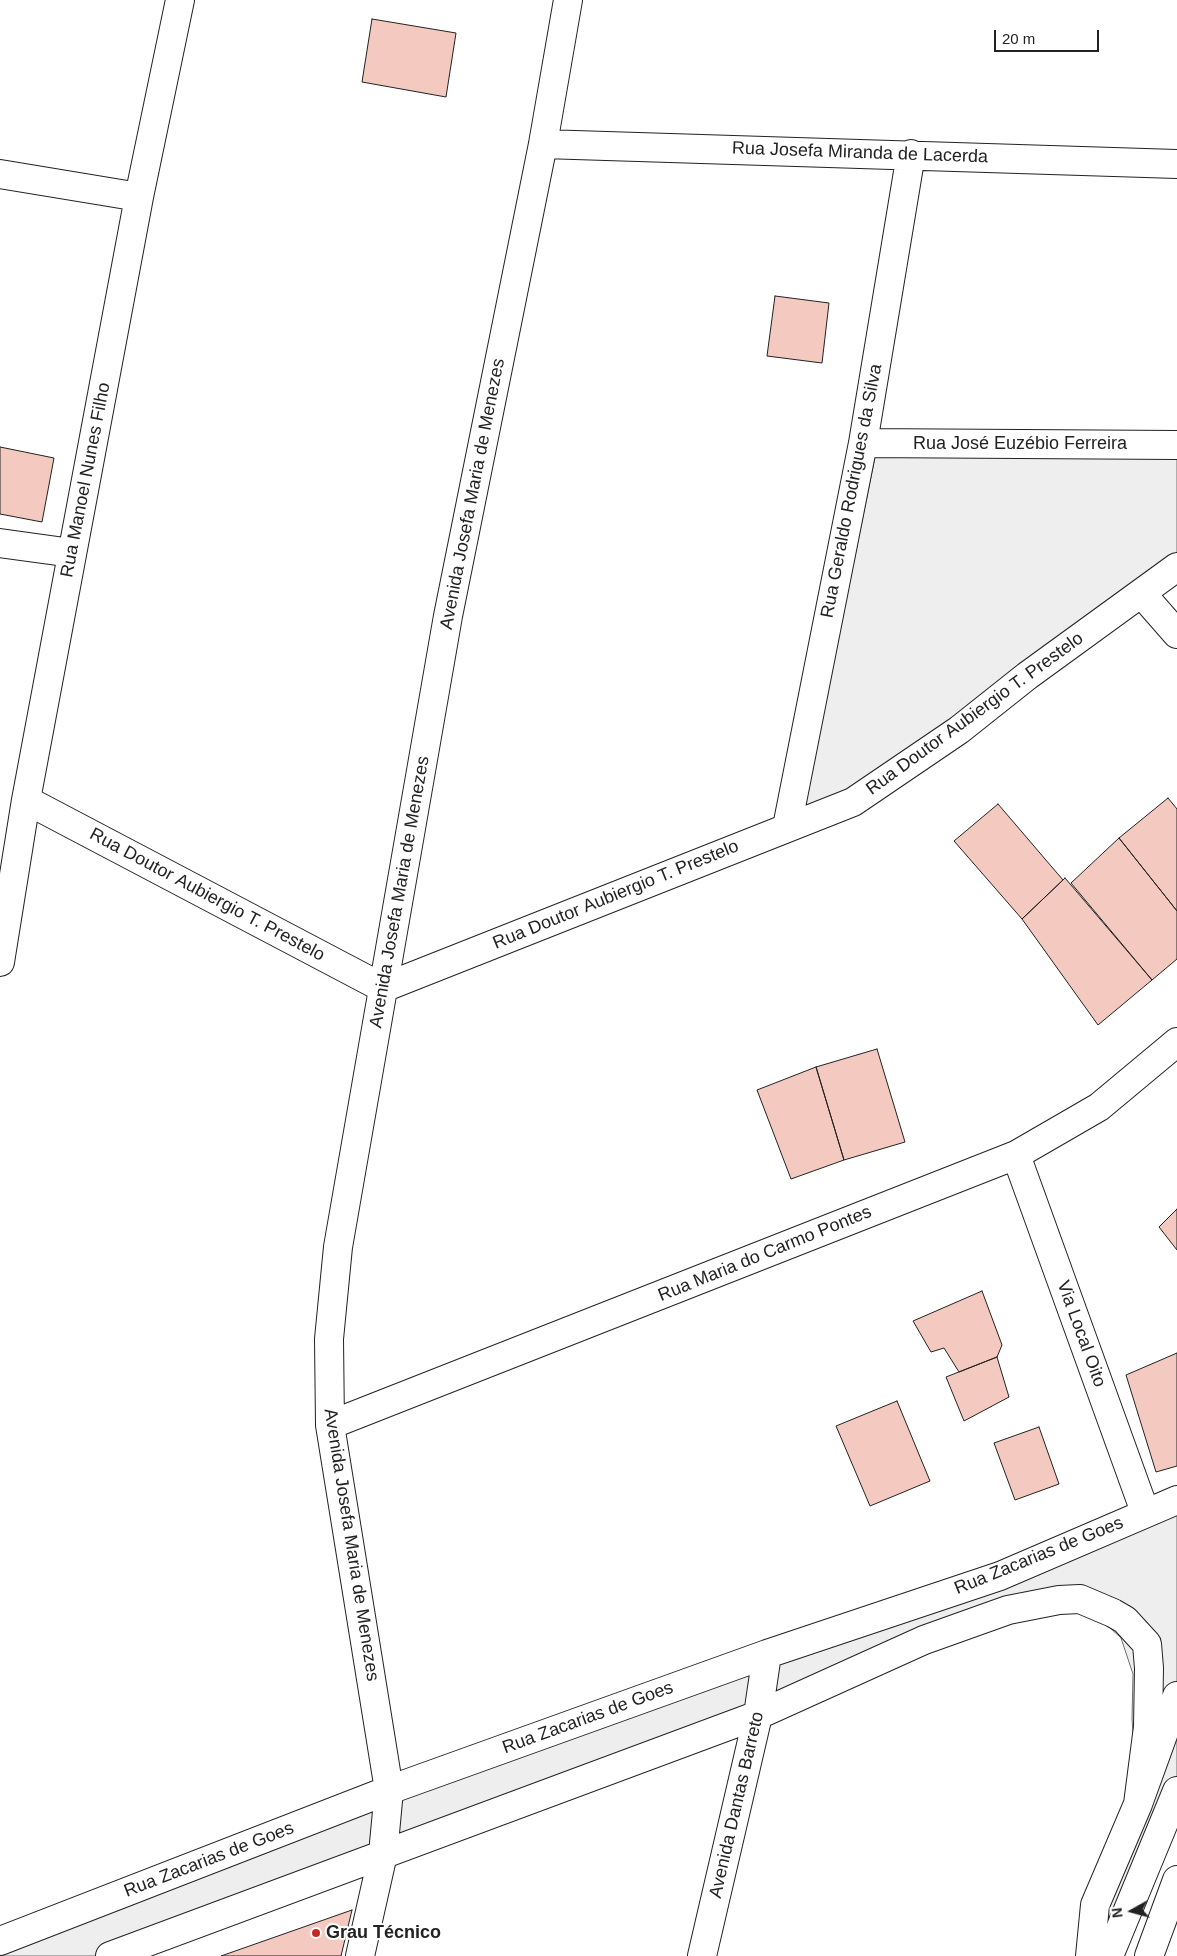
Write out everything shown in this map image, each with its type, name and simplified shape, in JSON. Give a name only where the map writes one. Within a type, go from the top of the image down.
[{"type":"street","name":"Rua Manoel Nunes Filho","points":[[0,962],[26,800],[72,553],[139,197],[180,0]]},
{"type":"street","name":"Avenida Josefa Maria de Menezes","points":[[360,1956],[383,1854],[390,1790],[330,1425],[329,1339],[338,1247],[448,616],[543,144],[568,0]]},
{"type":"street","name":"Rua Josefa Miranda de Lacerda","points":[[543,144],[911,154],[1177,164]]},
{"type":"street","name":"Rua Geraldo Rodrigues da Silva","points":[[787,827],[863,443],[911,154]]},
{"type":"street","points":[[0,174],[139,197]]},
{"type":"street","name":"Rua José Euzébio Ferreira","points":[[863,443],[1177,445]]},
{"type":"street","points":[[0,543],[72,553]]},
{"type":"street","name":"Rua Doutor Aubiergio T. Prestelo","points":[[26,800],[383,988],[853,802],[959,730],[1027,676],[1177,568]]},
{"type":"street","points":[[1142,594],[1177,634]]},
{"type":"street","name":"Rua Maria do Carmo Pontes","points":[[330,1425],[1016,1155],[1099,1106],[1177,1042]]},
{"type":"street","name":"Via Local Oito","points":[[1016,1155],[1145,1512]]},
{"type":"street","name":"Rua Zacarias de Goes","points":[[0,1941],[390,1790],[767,1654],[1000,1576],[1145,1512],[1177,1500]]},
{"type":"street","points":[[110,1956],[758,1715],[924,1640],[1008,1610],[1058,1600],[1080,1599],[1113,1612],[1125,1620],[1146,1644],[1150,1668],[1148,1727],[1138,1804]]},
{"type":"street","name":"Avenida Dantas Barreto","points":[[702,1956],[758,1715],[767,1654]]},
{"type":"street","points":[[1090,1956],[1095,1905],[1138,1804],[1177,1696]]},
{"type":"street","points":[[1109,1956],[1177,1790]]},
{"type":"street","points":[[1149,1956],[1177,1880]]},
{"type":"shaded area","points":[[1177,456],[1177,554],[851,792],[804,808],[875,457]]},
{"type":"shaded area","points":[[1177,1500],[1177,1791],[1109,1956],[1090,1956],[1138,1804],[1132,1719],[1133,1674],[1121,1638],[1095,1614],[1059,1604],[113,1956],[0,1956],[0,1941]]},
{"type":"building","points":[[372,19],[456,33],[446,97],[362,82]]},
{"type":"building","points":[[775,296],[829,303],[822,363],[767,356]]},
{"type":"building","points":[[0,447],[54,458],[42,522],[0,514]]},
{"type":"building","points":[[1168,798],[1177,809],[1177,911],[1119,838]]},
{"type":"building","points":[[998,804],[1063,880],[1022,919],[954,841]]},
{"type":"building","points":[[1119,838],[1177,911],[1177,959],[1152,980],[1071,883]]},
{"type":"building","points":[[1065,878],[1152,980],[1098,1025],[1022,919]]},
{"type":"building","points":[[877,1049],[905,1142],[844,1160],[816,1067]]},
{"type":"building","points":[[816,1067],[844,1160],[791,1179],[757,1090]]},
{"type":"building","points":[[1177,1209],[1177,1250],[1159,1227]]},
{"type":"building","points":[[982,1291],[1002,1345],[997,1357],[959,1372],[944,1348],[931,1352],[913,1321]]},
{"type":"building","points":[[1177,1353],[1177,1466],[1156,1472],[1126,1375]]},
{"type":"building","points":[[997,1357],[1009,1397],[964,1421],[946,1377]]},
{"type":"building","points":[[897,1401],[930,1481],[870,1506],[836,1426]]},
{"type":"building","points":[[1039,1427],[1059,1484],[1015,1500],[994,1443]]},
{"type":"building","name":"Grau Técnico","points":[[352,1910],[341,1956],[221,1956]]},
{"type":"place","name":"Grau Técnico","points":[[316,1933]]}]
